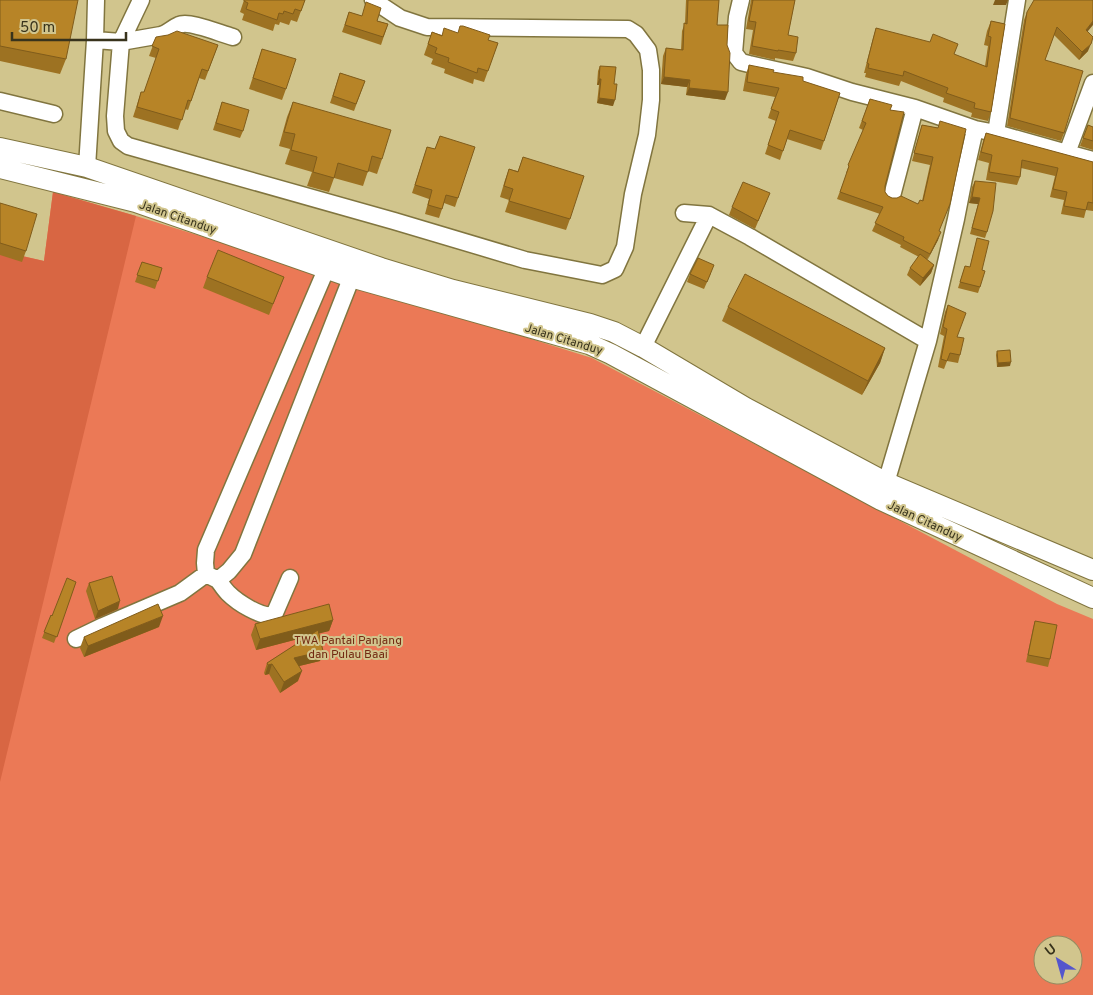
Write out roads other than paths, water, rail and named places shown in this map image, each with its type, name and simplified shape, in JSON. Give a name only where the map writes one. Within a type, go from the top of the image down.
[{"type":"main road","name":"Jalan Citanduy","points":[[0,148],[87,167],[330,260]]},
{"type":"main road","name":"Jalan Citanduy","points":[[0,168],[136,202],[330,260],[589,344],[1093,598]]},
{"type":"main road","name":"Jalan Citanduy","points":[[355,268],[381,268],[453,290],[590,324],[614,332],[746,408],[884,492],[1093,570]]},
{"type":"street","points":[[87,167],[96,0]]},
{"type":"street","points":[[141,0],[121,42],[115,116],[116,131],[121,141],[128,146],[366,212],[525,260],[602,275],[615,269],[625,247],[652,100],[648,50],[636,34],[628,29],[427,27],[400,18],[373,0]]},
{"type":"street","points":[[741,0],[737,17],[734,53],[741,62],[806,77],[852,92],[915,108],[975,129],[1093,160]]},
{"type":"street","points":[[996,133],[1016,0]]},
{"type":"street","points":[[95,40],[121,42],[166,34],[179,25],[188,23],[233,38]]},
{"type":"street","points":[[1067,152],[1093,83]]},
{"type":"street","points":[[0,101],[54,114]]},
{"type":"street","points":[[892,196],[915,108]]},
{"type":"street","points":[[884,492],[928,341],[975,129]]},
{"type":"street","points":[[684,212],[709,215],[928,341]]},
{"type":"street","points":[[643,347],[709,215]]},
{"type":"street","points":[[290,578],[274,615],[268,616],[249,608],[235,599],[212,577],[205,563],[206,550],[330,260]]},
{"type":"street","points":[[76,639],[229,571],[243,554],[355,268]]},
{"type":"park label","name":"TWA Pantai Panjang dan Pulau Baai","points":[[348,647]]}]
